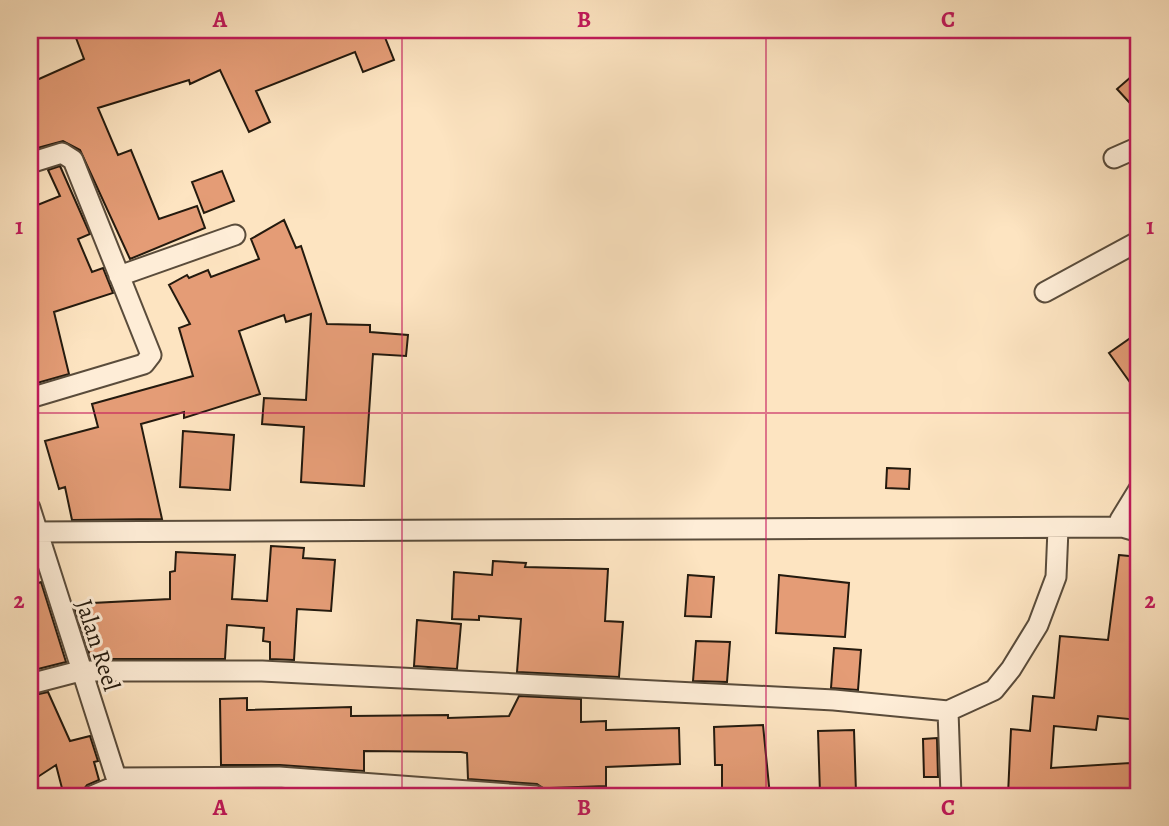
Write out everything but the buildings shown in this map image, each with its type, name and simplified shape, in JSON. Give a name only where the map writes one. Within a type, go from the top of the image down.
[{"type":"street","points":[[1114,158],[1139,147]]},
{"type":"street","points":[[30,163],[62,153],[73,160],[151,355],[148,362],[30,398]]},
{"type":"street","points":[[119,276],[235,235]]},
{"type":"street","points":[[1045,292],[1139,241]]},
{"type":"street","points":[[33,530],[1130,530],[1122,514],[1139,489]]},
{"type":"street","name":"Jalan Reel","points":[[30,508],[33,530],[119,787]]},
{"type":"street","points":[[30,684],[80,671],[262,671],[834,700],[948,711],[994,690],[1031,636],[1056,577],[1058,528]]},
{"type":"street","points":[[948,711],[951,796]]},
{"type":"street","points":[[92,796],[119,787],[279,777],[536,796]]}]
